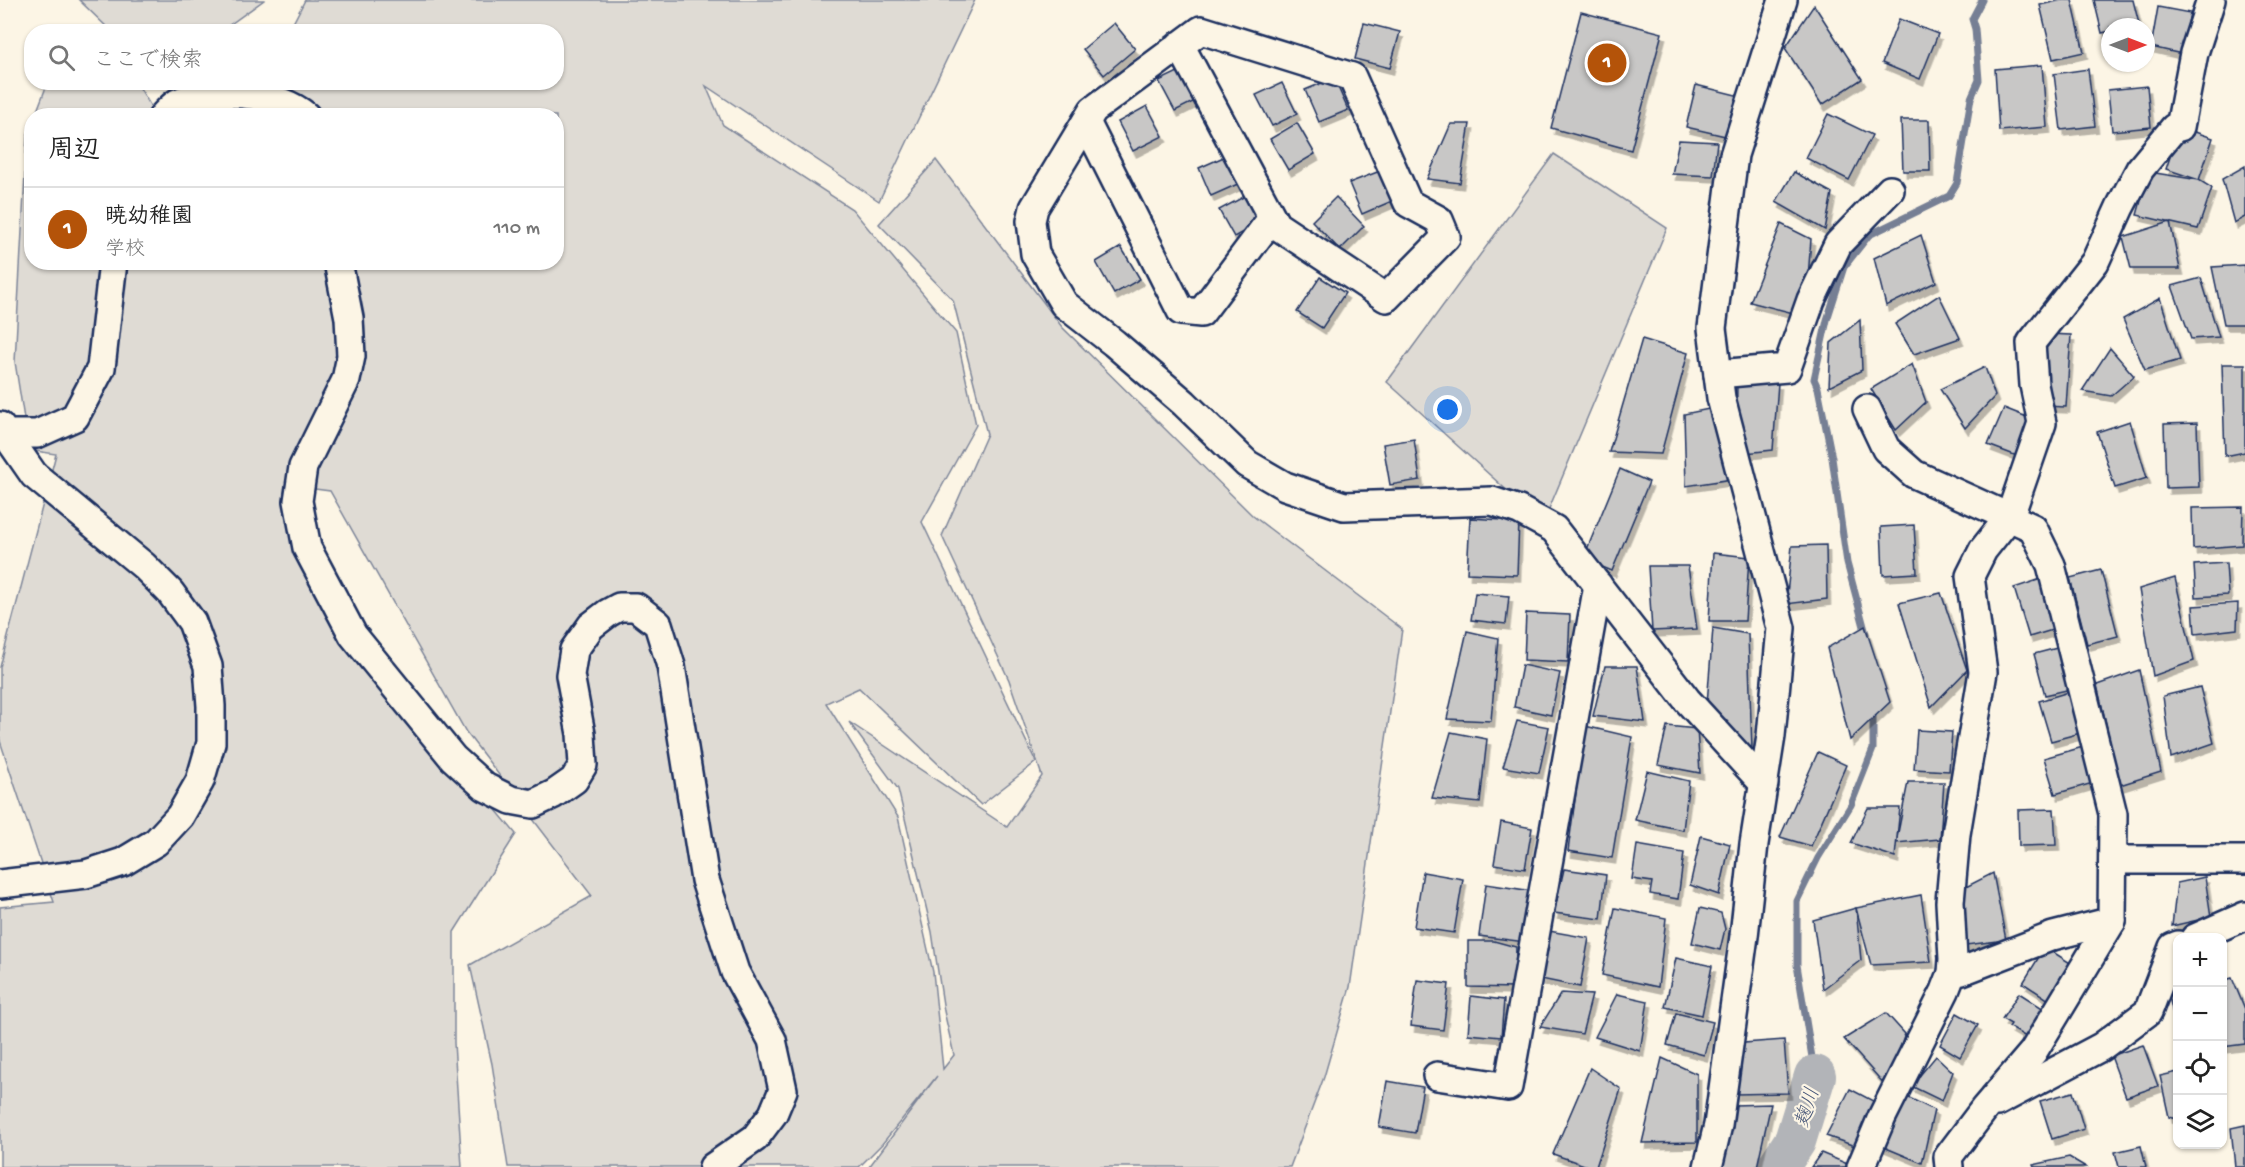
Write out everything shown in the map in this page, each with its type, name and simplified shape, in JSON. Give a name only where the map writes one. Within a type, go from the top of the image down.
[{"type":"street","points":[[1708,1167],[1718,1125],[1764,784],[1781,627],[1721,398],[1712,328],[1734,155],[1783,0]]},
{"type":"street","points":[[1861,1167],[1882,1117],[1952,973],[1950,902],[1956,834],[1983,672],[1970,576],[1983,550],[2010,516],[2042,423],[2034,385],[2031,343],[2095,262],[2140,169],[2174,128],[2180,127],[2194,53],[2211,0]]},
{"type":"street","points":[[1180,45],[1276,225],[1386,298],[1446,237],[1439,220],[1408,203],[1352,77],[1201,30],[1180,45],[1093,110],[1034,208],[1031,221],[1035,254],[1064,304],[1184,403],[1247,464],[1285,486],[1344,506],[1492,501],[1510,507],[1554,529],[1687,700],[1764,784]]},
{"type":"street","points":[[172,108],[176,104],[206,95],[261,95],[289,108]]},
{"type":"street","points":[[1086,122],[1181,311],[1201,313],[1272,218]]},
{"type":"street","points":[[1718,374],[1787,368],[1811,300],[1838,244],[1890,190]]},
{"type":"street","points":[[7,430],[37,434],[75,417],[101,368],[112,270]]},
{"type":"street","points":[[340,270],[349,318],[351,356],[346,380],[303,467],[298,501],[307,548],[353,635],[453,758],[485,787],[511,800],[533,804],[554,794],[574,780],[583,765],[581,734],[570,675],[574,650],[591,626],[619,607],[636,607],[658,624],[671,666],[705,880],[735,972],[772,1040],[783,1090],[773,1114],[755,1138],[713,1167]]},
{"type":"street","points":[[1867,409],[1886,449],[1914,474],[2033,528],[2050,565],[2113,814],[2112,921],[2033,1052],[1985,1108],[1948,1157],[1949,1167]]},
{"type":"street","points":[[0,884],[86,874],[123,862],[156,842],[180,816],[200,781],[211,743],[208,666],[192,622],[170,592],[144,566],[34,476],[7,430]]},
{"type":"street","points":[[1437,1077],[1508,1087],[1598,585]]},
{"type":"street","points":[[2113,860],[2245,860]]},
{"type":"street","points":[[2206,933],[2245,916]]},
{"type":"street","points":[[1952,973],[2053,936],[2112,921]]},
{"type":"street","points":[[1985,1108],[2101,1047],[2148,1012],[2173,947]]},
{"type":"shaded area","points":[[79,0],[264,0],[231,24],[104,24]]},
{"type":"shaded area","points":[[305,0],[975,0],[879,201],[706,86],[723,125],[852,209],[956,333],[976,425],[922,522],[1036,762],[981,805],[859,688],[826,703],[898,817],[933,972],[943,1069],[954,1055],[944,1011],[932,932],[898,789],[849,722],[1007,827],[1042,776],[1009,680],[942,536],[987,434],[953,300],[879,224],[936,160],[1062,327],[1253,516],[1402,629],[1350,987],[1324,1077],[1290,1167],[869,1167],[937,1076],[882,1144],[859,1167],[508,1167],[492,1064],[470,965],[592,896],[466,732],[330,491],[300,487],[292,533],[433,734],[516,834],[454,932],[454,1043],[462,1167],[0,1167],[0,907],[54,902],[0,741],[0,667],[56,454],[29,450],[15,362],[24,193],[24,270],[564,270],[564,108],[206,108],[225,90],[564,90],[564,24],[293,24]]},
{"type":"shaded area","points":[[45,90],[141,90],[152,108],[38,108]]},
{"type":"shaded area","points":[[1554,154],[1667,228],[1543,523],[1387,382]]},
{"type":"building","points":[[2072,0],[2084,52],[2053,59],[2040,5]]},
{"type":"building","points":[[2094,0],[2133,0],[2138,18],[2101,18],[2101,29]]},
{"type":"building","points":[[1814,5],[1862,79],[1822,105],[1785,48]]},
{"type":"building","points":[[2158,7],[2190,13],[2182,54],[2155,48]]},
{"type":"building","points":[[1581,12],[1662,33],[1631,150],[1551,128]]},
{"type":"building","points":[[1899,19],[1938,34],[1920,79],[1882,63]]},
{"type":"building","points":[[1114,23],[1135,49],[1104,75],[1083,49]]},
{"type":"building","points":[[1364,23],[1400,32],[1390,68],[1355,59]]},
{"type":"building","points":[[2042,65],[2047,127],[1999,131],[1995,69]]},
{"type":"building","points":[[1184,69],[1199,99],[1175,111],[1159,81]]},
{"type":"building","points":[[2088,69],[2095,126],[2061,130],[2054,74]]},
{"type":"building","points":[[1334,78],[1348,110],[1319,122],[1305,90]]},
{"type":"building","points":[[1282,83],[1297,114],[1272,126],[1256,95]]},
{"type":"building","points":[[1696,85],[1744,97],[1734,138],[1686,127]]},
{"type":"building","points":[[2147,86],[2151,127],[2112,131],[2108,90]]},
{"type":"building","points":[[1147,106],[1163,136],[1133,151],[1118,122]]},
{"type":"building","points":[[1828,114],[1872,135],[1849,180],[1806,158]]},
{"type":"building","points":[[1901,120],[1929,120],[1930,171],[1903,171]]},
{"type":"building","points":[[1297,123],[1315,154],[1288,170],[1270,139]]},
{"type":"building","points":[[1451,124],[1470,124],[1460,183],[1427,179]]},
{"type":"building","points":[[2180,127],[2213,138],[2199,180],[2166,169]]},
{"type":"building","points":[[1679,140],[1717,142],[1713,176],[1672,174]]},
{"type":"building","points":[[1228,155],[1240,183],[1211,196],[1199,168]]},
{"type":"building","points":[[2245,166],[2245,217],[2234,223],[2222,179]]},
{"type":"building","points":[[1380,171],[1392,201],[1362,214],[1349,183]]},
{"type":"building","points":[[1794,172],[1832,193],[1825,230],[1776,202]]},
{"type":"building","points":[[2149,172],[2199,180],[2212,188],[2198,229],[2137,215]]},
{"type":"building","points":[[1249,194],[1264,220],[1234,237],[1219,210]]},
{"type":"building","points":[[1336,197],[1364,226],[1340,250],[1312,221]]},
{"type":"building","points":[[2170,222],[2180,269],[2131,269],[2123,237]]},
{"type":"building","points":[[1781,224],[1811,239],[1805,316],[1750,302]]},
{"type":"building","points":[[1921,235],[1936,282],[1886,306],[1874,258]]},
{"type":"building","points":[[1121,247],[1140,279],[1114,294],[1096,262]]},
{"type":"building","points":[[2245,265],[2245,324],[2224,324],[2212,267]]},
{"type":"building","points":[[1320,277],[1345,293],[1322,328],[1297,312]]},
{"type":"building","points":[[2201,278],[2219,337],[2191,339],[2172,286]]},
{"type":"building","points":[[1939,295],[1960,338],[1914,354],[1895,324]]},
{"type":"building","points":[[2160,298],[2180,360],[2145,370],[2123,319]]},
{"type":"building","points":[[1860,320],[1862,370],[1829,387],[1831,343]]},
{"type":"building","points":[[2047,334],[2071,335],[2066,407],[2042,406]]},
{"type":"building","points":[[1642,339],[1688,353],[1661,454],[1609,452]]},
{"type":"building","points":[[2110,348],[2134,376],[2111,396],[2082,391]]},
{"type":"building","points":[[1912,364],[1926,402],[1896,430],[1871,389]]},
{"type":"building","points":[[2222,364],[2245,364],[2245,452],[2225,456]]},
{"type":"building","points":[[1985,367],[1995,396],[1965,428],[1940,389]]},
{"type":"building","points":[[1737,383],[1778,383],[1773,450],[1736,454]]},
{"type":"building","points":[[1724,406],[1732,479],[1686,486],[1684,414]]},
{"type":"building","points":[[2004,408],[2032,419],[2017,456],[1988,445]]},
{"type":"building","points":[[2130,421],[2147,478],[2115,488],[2097,432]]},
{"type":"building","points":[[2197,423],[2199,487],[2166,488],[2164,424]]},
{"type":"building","points":[[1414,439],[1420,480],[1390,485],[1383,444]]},
{"type":"building","points":[[1620,469],[1649,482],[1612,571],[1583,559]]},
{"type":"building","points":[[2243,507],[2242,545],[2193,549],[2192,508]]},
{"type":"building","points":[[1470,518],[1519,521],[1517,575],[1467,573]]},
{"type":"building","points":[[1914,525],[1917,573],[1883,575],[1881,527]]},
{"type":"building","points":[[1826,545],[1827,599],[1786,604],[1792,546]]},
{"type":"building","points":[[1713,553],[1749,557],[1745,621],[1709,621]]},
{"type":"building","points":[[2226,563],[2228,595],[2196,597],[2194,565]]},
{"type":"building","points":[[1648,566],[1688,566],[1697,629],[1652,631]]},
{"type":"building","points":[[2101,570],[2118,636],[2087,644],[2070,578]]},
{"type":"building","points":[[2044,578],[2059,628],[2029,637],[2014,588]]},
{"type":"building","points":[[2175,578],[2194,661],[2153,676],[2139,589]]},
{"type":"building","points":[[1475,593],[1509,596],[1506,624],[1471,620]]},
{"type":"building","points":[[1941,593],[1967,670],[1931,707],[1899,603]]},
{"type":"building","points":[[2238,603],[2237,629],[2195,634],[2193,606]]},
{"type":"building","points":[[1526,613],[1570,615],[1568,662],[1524,660]]},
{"type":"building","points":[[1865,626],[1890,702],[1850,740],[1827,648]]},
{"type":"building","points":[[1713,628],[1748,634],[1752,750],[1707,704]]},
{"type":"building","points":[[1467,631],[1498,638],[1491,721],[1447,719]]},
{"type":"building","points":[[2061,647],[2071,689],[2045,695],[2034,654]]},
{"type":"building","points":[[1522,665],[1560,673],[1551,715],[1514,707]]},
{"type":"building","points":[[1605,666],[1637,666],[1645,722],[1593,716]]},
{"type":"building","points":[[2139,670],[2161,772],[2120,785],[2097,685]]},
{"type":"building","points":[[2200,687],[2214,743],[2171,758],[2163,696]]},
{"type":"building","points":[[2072,691],[2084,732],[2051,741],[2039,701]]},
{"type":"building","points":[[1517,721],[1549,727],[1539,773],[1503,767]]},
{"type":"building","points":[[1585,726],[1632,737],[1612,858],[1568,851]]},
{"type":"building","points":[[1667,726],[1697,729],[1700,773],[1658,765]]},
{"type":"building","points":[[1917,730],[1952,732],[1949,771],[1914,769]]},
{"type":"building","points":[[1451,732],[1487,739],[1480,803],[1432,798]]},
{"type":"building","points":[[2083,747],[2093,783],[2055,794],[2044,758]]},
{"type":"building","points":[[1818,752],[1846,765],[1811,846],[1780,837]]},
{"type":"building","points":[[1647,771],[1689,781],[1683,830],[1635,820]]},
{"type":"building","points":[[1908,782],[1944,782],[1940,839],[1896,843]]},
{"type":"building","points":[[1868,808],[1900,808],[1895,857],[1851,843]]},
{"type":"building","points":[[2054,809],[2056,845],[2019,846],[2018,810]]},
{"type":"building","points":[[1501,822],[1532,828],[1525,869],[1494,864]]},
{"type":"building","points":[[1701,836],[1730,844],[1719,895],[1690,885]]},
{"type":"building","points":[[1637,845],[1684,853],[1678,899],[1650,894],[1652,882],[1632,879]]},
{"type":"building","points":[[1564,869],[1606,875],[1601,919],[1554,913]]},
{"type":"building","points":[[1423,872],[1463,879],[1454,933],[1414,927]]},
{"type":"building","points":[[1993,873],[2006,940],[1966,945],[1960,890]]},
{"type":"building","points":[[2205,877],[2211,917],[2172,926],[2177,883]]},
{"type":"building","points":[[1486,884],[1532,891],[1525,942],[1479,936]]},
{"type":"building","points":[[1921,895],[1931,962],[1871,965],[1856,908]]},
{"type":"building","points":[[1615,908],[1666,918],[1658,987],[1602,975]]},
{"type":"building","points":[[1700,908],[1721,913],[1725,929],[1720,950],[1692,943]]},
{"type":"building","points":[[1856,908],[1861,960],[1823,989],[1813,920]]},
{"type":"building","points":[[1549,931],[1589,938],[1580,987],[1541,979]]},
{"type":"building","points":[[1468,941],[1494,941],[1516,947],[1515,988],[1468,987]]},
{"type":"building","points":[[2045,947],[2075,966],[2052,1002],[2023,983]]},
{"type":"building","points":[[1676,958],[1712,966],[1702,1015],[1665,1007]]},
{"type":"building","points":[[2232,978],[2245,1009],[2245,1044],[2227,1046],[2227,980]]},
{"type":"building","points":[[1417,980],[1449,984],[1443,1030],[1411,1026]]},
{"type":"building","points":[[1561,993],[1592,995],[1582,1034],[1540,1027]]},
{"type":"building","points":[[2019,993],[2044,1009],[2026,1037],[2009,1027],[2011,1024],[2002,1019]]},
{"type":"building","points":[[1617,994],[1648,1001],[1640,1051],[1595,1037]]},
{"type":"building","points":[[2173,995],[2173,1014],[2169,996]]},
{"type":"building","points":[[1471,996],[1504,1000],[1501,1037],[1468,1034]]},
{"type":"building","points":[[1676,1013],[1713,1022],[1704,1055],[1667,1045]]},
{"type":"building","points":[[1886,1013],[1905,1034],[1886,1086],[1844,1039]]},
{"type":"building","points":[[1957,1013],[1978,1025],[1960,1057],[1940,1045]]},
{"type":"building","points":[[1784,1040],[1788,1093],[1735,1094],[1744,1043]]},
{"type":"building","points":[[2143,1045],[2158,1086],[2126,1097],[2111,1056]]},
{"type":"building","points":[[1936,1056],[1953,1072],[1942,1101],[1911,1086]]},
{"type":"building","points":[[1662,1058],[1697,1074],[1697,1142],[1642,1143]]},
{"type":"building","points":[[1590,1068],[1621,1089],[1596,1167],[1553,1154]]},
{"type":"building","points":[[2173,1073],[2173,1118],[2169,1117],[2160,1076]]},
{"type":"building","points":[[1387,1081],[1423,1087],[1415,1133],[1379,1127]]},
{"type":"building","points":[[1850,1089],[1875,1102],[1855,1146],[1826,1136]]},
{"type":"building","points":[[2073,1092],[2084,1129],[2052,1139],[2040,1101]]},
{"type":"building","points":[[1903,1095],[1934,1110],[1922,1163],[1879,1145]]},
{"type":"building","points":[[1771,1104],[1757,1167],[1721,1167],[1733,1105]]},
{"type":"building","points":[[2245,1125],[2245,1167],[2235,1167],[2231,1128]]},
{"type":"building","points":[[2141,1146],[2146,1167],[2119,1167],[2115,1152]]},
{"type":"building","points":[[1821,1153],[1850,1165],[1848,1167],[1811,1167]]},
{"type":"building","points":[[2069,1157],[2086,1167],[2034,1167],[2033,1165]]},
{"type":"waterway","points":[[1866,634],[1847,563],[1832,458],[1818,388],[1814,379],[1827,320],[1844,267],[1869,235],[1949,196],[1957,183],[1971,98],[1979,80],[1975,29],[1972,19],[1982,0]]},
{"type":"waterway","points":[[1815,1076],[1797,965],[1797,901],[1818,858],[1851,805],[1873,749],[1873,710]]},
{"type":"waterway","name":"麹川","points":[[1778,1167],[1795,1141],[1815,1076]]},
{"type":"place","name":"暁幼稚園","points":[[1607,63]]}]
